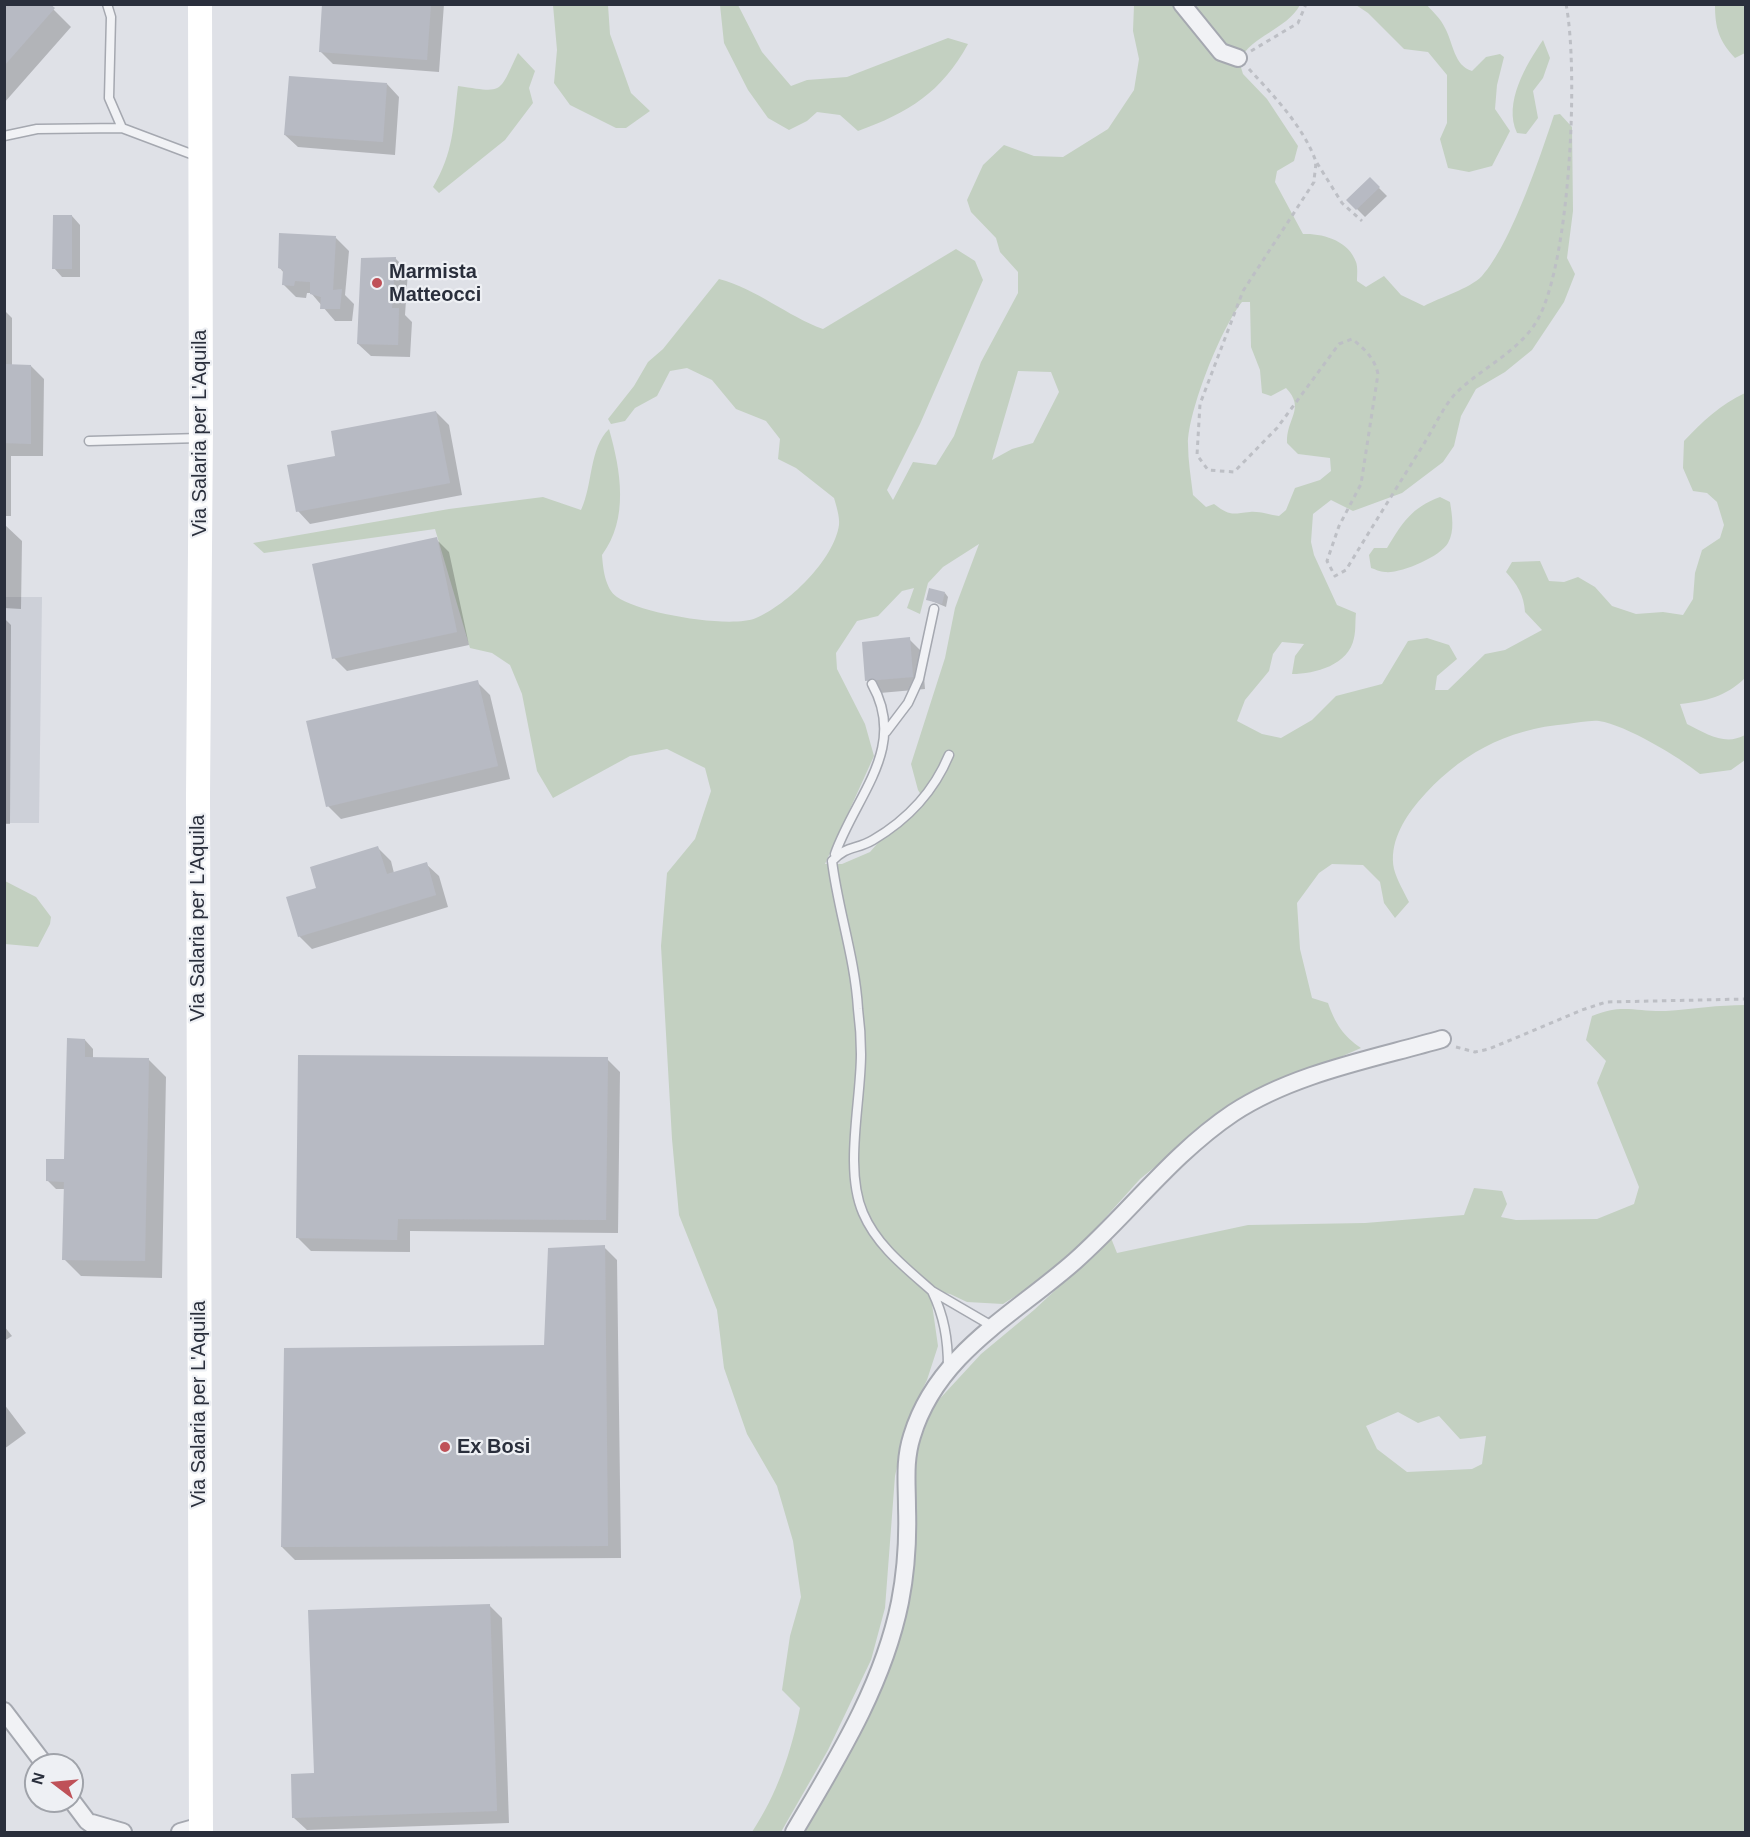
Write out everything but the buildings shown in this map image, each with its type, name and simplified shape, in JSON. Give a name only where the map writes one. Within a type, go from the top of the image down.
[{"type":"main road","points":[[185,4],[200,59]]},
{"type":"main road","name":"Via Salaria per L'Aquila","points":[[194,1830],[201,438],[200,4]]},
{"type":"street","points":[[1182,4],[1221,52],[1238,58]]},
{"type":"street","points":[[794,1833],[860,1716],[885,1656],[900,1601],[906,1547],[905,1474],[911,1438],[922,1408],[948,1367],[992,1326],[1076,1260],[1162,1172],[1234,1113],[1294,1083],[1442,1039]]},
{"type":"street","points":[[4,1711],[36,1753]]},
{"type":"street","points":[[81,1813],[91,1827],[102,1833]]},
{"type":"street","points":[[91,1827],[123,1833]]},
{"type":"lane","points":[[107,4],[111,16],[109,98],[122,128]]},
{"type":"lane","points":[[4,135],[37,129],[122,128],[200,158]]},
{"type":"lane","points":[[89,441],[201,438]]},
{"type":"lane","points":[[934,609],[919,679],[908,703],[886,732],[872,777],[844,828],[832,861],[853,964],[858,1007],[861,1054],[856,1190],[863,1213],[878,1239],[899,1262],[932,1291],[992,1326]]},
{"type":"lane","points":[[872,684],[881,701],[886,732]]},
{"type":"lane","points":[[832,861],[843,849],[872,841],[915,808],[939,777],[949,755]]},
{"type":"lane","points":[[932,1291],[944,1321],[948,1367]]},
{"type":"path","points":[[1306,4],[1298,23],[1238,58],[1275,97],[1342,203],[1362,221]]},
{"type":"path","points":[[1316,161],[1314,182],[1243,291],[1227,329],[1200,404],[1197,455],[1208,470],[1234,472],[1277,428],[1339,344],[1352,339],[1362,346],[1376,364],[1378,374],[1361,484],[1340,526],[1327,561],[1335,576],[1346,570],[1456,393],[1502,357],[1532,329],[1539,316],[1554,276],[1566,193],[1572,56],[1566,4]]},
{"type":"path","points":[[1442,1039],[1459,1049],[1475,1052],[1606,1002],[1746,999]]},
{"type":"shaded area","points":[[5,597],[42,597],[39,823],[5,823]]},
{"type":"green space","points":[[553,5],[608,5],[610,34],[631,93],[650,111],[626,128],[616,128],[570,105],[554,83],[557,50]]},
{"type":"green space","points":[[720,5],[738,5],[762,52],[791,86],[807,80],[847,77],[948,38],[968,44],[958,61],[935,88],[893,117],[858,131],[840,115],[817,112],[807,121],[789,130],[768,118],[748,90],[724,43]]},
{"type":"green space","points":[[1134,5],[1300,5],[1286,21],[1252,45],[1239,61],[1243,74],[1267,99],[1298,146],[1294,161],[1277,171],[1275,182],[1303,234],[1327,237],[1341,244],[1353,255],[1357,264],[1357,281],[1366,287],[1384,276],[1401,295],[1424,306],[1462,289],[1482,276],[1493,262],[1514,222],[1554,115],[1560,114],[1572,127],[1573,211],[1567,258],[1575,274],[1564,302],[1532,350],[1505,372],[1476,389],[1461,416],[1454,446],[1443,462],[1402,493],[1353,511],[1331,500],[1313,514],[1311,542],[1314,555],[1337,605],[1356,613],[1355,635],[1351,647],[1345,655],[1330,666],[1311,672],[1292,674],[1295,656],[1304,644],[1282,642],[1273,654],[1269,671],[1245,700],[1237,721],[1262,734],[1281,738],[1312,720],[1336,696],[1382,684],[1408,641],[1427,638],[1449,645],[1457,659],[1437,676],[1435,690],[1448,690],[1485,654],[1505,650],[1542,630],[1525,612],[1519,590],[1506,572],[1512,562],[1540,561],[1549,581],[1564,582],[1578,577],[1595,587],[1612,606],[1636,614],[1663,612],[1683,615],[1693,599],[1695,573],[1702,550],[1720,538],[1724,525],[1717,502],[1707,493],[1693,491],[1683,468],[1684,441],[1712,414],[1745,393],[1745,678],[1723,694],[1680,704],[1687,724],[1723,739],[1745,735],[1745,760],[1731,770],[1700,774],[1637,735],[1599,721],[1545,727],[1524,732],[1504,738],[1467,758],[1433,785],[1407,817],[1398,833],[1393,860],[1394,869],[1409,902],[1395,918],[1384,903],[1380,882],[1363,865],[1332,864],[1319,873],[1297,903],[1300,949],[1312,998],[1328,1003],[1340,1028],[1361,1048],[1231,1105],[1140,1179],[1061,1267],[1003,1304],[967,1302],[950,1294],[930,1290],[938,1346],[927,1380],[907,1422],[895,1476],[885,1608],[871,1660],[828,1750],[781,1832],[752,1832],[769,1803],[782,1773],[800,1708],[782,1690],[790,1636],[801,1597],[793,1541],[777,1486],[747,1434],[724,1368],[717,1310],[679,1215],[672,1139],[661,946],[667,873],[695,839],[711,791],[705,768],[667,749],[630,756],[553,798],[537,771],[522,694],[510,665],[492,653],[470,648],[435,529],[264,553],[253,543],[449,509],[543,497],[581,510],[598,446],[609,429],[617,461],[620,494],[616,526],[611,541],[602,555],[605,578],[613,593],[628,603],[644,609],[685,618],[726,622],[743,621],[768,612],[807,580],[828,552],[839,525],[834,498],[796,468],[778,459],[780,439],[766,421],[736,409],[712,380],[687,368],[670,371],[657,396],[635,408],[625,421],[611,424],[608,419],[634,386],[648,362],[663,349],[719,279],[746,289],[823,329],[956,249],[975,261],[983,280],[920,424],[887,490],[893,500],[913,462],[936,465],[954,436],[981,362],[1018,293],[1018,272],[1000,252],[996,238],[971,212],[967,200],[983,165],[1004,145],[1034,156],[1063,157],[1108,129],[1134,90],[1139,59],[1133,31]],"holes":[[[1242,302],[1250,302],[1251,347],[1260,370],[1262,393],[1271,396],[1286,388],[1292,395],[1295,408],[1287,434],[1287,443],[1298,454],[1330,458],[1331,471],[1320,480],[1295,488],[1286,510],[1279,516],[1253,512],[1231,513],[1214,504],[1206,507],[1193,495],[1188,444],[1193,412],[1207,370],[1225,331]],[[1018,371],[1051,372],[1059,392],[1033,443],[1012,449],[992,460]],[[979,544],[955,608],[945,658],[911,764],[918,790],[925,801],[910,819],[884,836],[870,852],[842,864],[825,864],[874,756],[865,724],[837,669],[836,653],[857,621],[878,616],[902,591],[914,588],[907,608],[920,614],[928,583],[943,567]]]},
{"type":"green space","points":[[1356,5],[1427,5],[1443,25],[1461,64],[1472,71],[1486,57],[1500,54],[1504,57],[1497,85],[1495,109],[1510,131],[1492,166],[1469,172],[1448,168],[1440,139],[1447,123],[1447,75],[1428,52],[1404,49],[1368,13]]},
{"type":"green space","points":[[1715,5],[1745,5],[1745,53],[1735,58],[1719,34]]},
{"type":"green space","points":[[1543,40],[1550,58],[1543,78],[1533,91],[1538,118],[1526,134],[1517,133],[1513,121],[1513,109],[1518,85]]},
{"type":"green space","points":[[518,53],[535,71],[529,88],[533,103],[505,140],[439,193],[433,187],[449,150],[458,86],[484,90],[498,88],[507,76]]},
{"type":"green space","points":[[1440,497],[1450,502],[1452,518],[1452,533],[1444,548],[1419,564],[1400,570],[1383,572],[1371,568],[1369,555],[1374,548],[1387,548],[1415,511]]},
{"type":"green space","points":[[5,881],[36,897],[51,917],[50,924],[38,947],[5,944]]},
{"type":"green space","points":[[1745,1005],[1745,1832],[802,1832],[895,1635],[918,1445],[934,1405],[981,1354],[1034,1310],[1111,1238],[1117,1253],[1248,1225],[1365,1223],[1464,1215],[1474,1188],[1502,1191],[1507,1204],[1501,1217],[1516,1220],[1597,1219],[1634,1204],[1639,1187],[1597,1083],[1606,1061],[1586,1040],[1592,1016],[1621,1009],[1666,1011]],"holes":[[[1398,1412],[1418,1423],[1439,1416],[1460,1439],[1486,1436],[1482,1464],[1472,1469],[1407,1472],[1377,1449],[1366,1426]]]},
{"type":"place","name":"Marmista Matteocci","points":[[377,283]]},
{"type":"place","name":"Ex Bosi","points":[[445,1447]]}]
